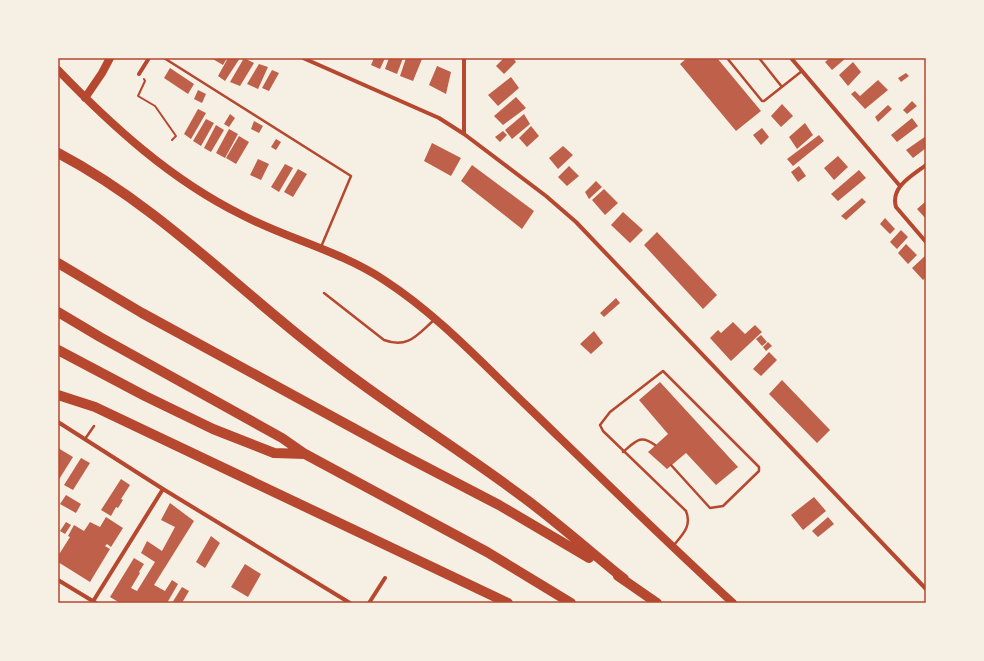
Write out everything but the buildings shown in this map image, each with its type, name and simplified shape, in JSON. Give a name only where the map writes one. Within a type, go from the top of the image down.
[{"type":"highway","points":[[58,153],[85,167],[117,187],[190,242],[301,337],[344,371],[527,500],[624,579]]},
{"type":"highway","points":[[58,263],[142,313],[563,541],[624,579],[658,603]]},
{"type":"highway","points":[[58,312],[137,358],[282,438],[305,454],[487,552],[571,603]]},
{"type":"highway","points":[[58,350],[145,396],[213,428],[274,453],[305,454]]},
{"type":"highway","points":[[58,395],[95,407],[508,603]]},
{"type":"main road","points":[[85,98],[110,58]]},
{"type":"main road","points":[[58,70],[85,98],[135,144],[189,185],[262,225],[352,262],[385,280],[436,318],[672,547],[733,603]]},
{"type":"street","points":[[139,74],[149,58]]},
{"type":"street","points":[[303,58],[439,118],[464,134],[546,196],[576,222],[926,589]]},
{"type":"street","points":[[464,58],[464,134]]},
{"type":"street","points":[[791,58],[900,186]]},
{"type":"street","points":[[926,165],[900,186],[894,195],[896,207],[926,242]]},
{"type":"street","points":[[58,422],[163,489],[350,603]]},
{"type":"street","points":[[58,580],[94,602],[163,489]]},
{"type":"street","points":[[368,603],[385,578]]},
{"type":"lane","points":[[164,58],[351,176],[321,248]]},
{"type":"lane","points":[[727,58],[762,101],[802,71]]},
{"type":"lane","points":[[759,58],[782,86]]},
{"type":"lane","points":[[324,293],[384,340],[395,344],[405,343],[417,336],[436,318]]},
{"type":"lane","points":[[671,465],[710,508],[723,506],[759,471],[759,467],[663,371],[610,412],[600,425],[603,431],[623,452],[686,511],[689,518],[687,527],[672,547]]},
{"type":"lane","points":[[85,439],[94,426]]},
{"type":"lane","points":[[623,452],[641,439],[647,439],[655,445]]},
{"type":"path","points":[[139,74],[145,81],[138,96],[154,106],[176,136],[172,140]]}]
